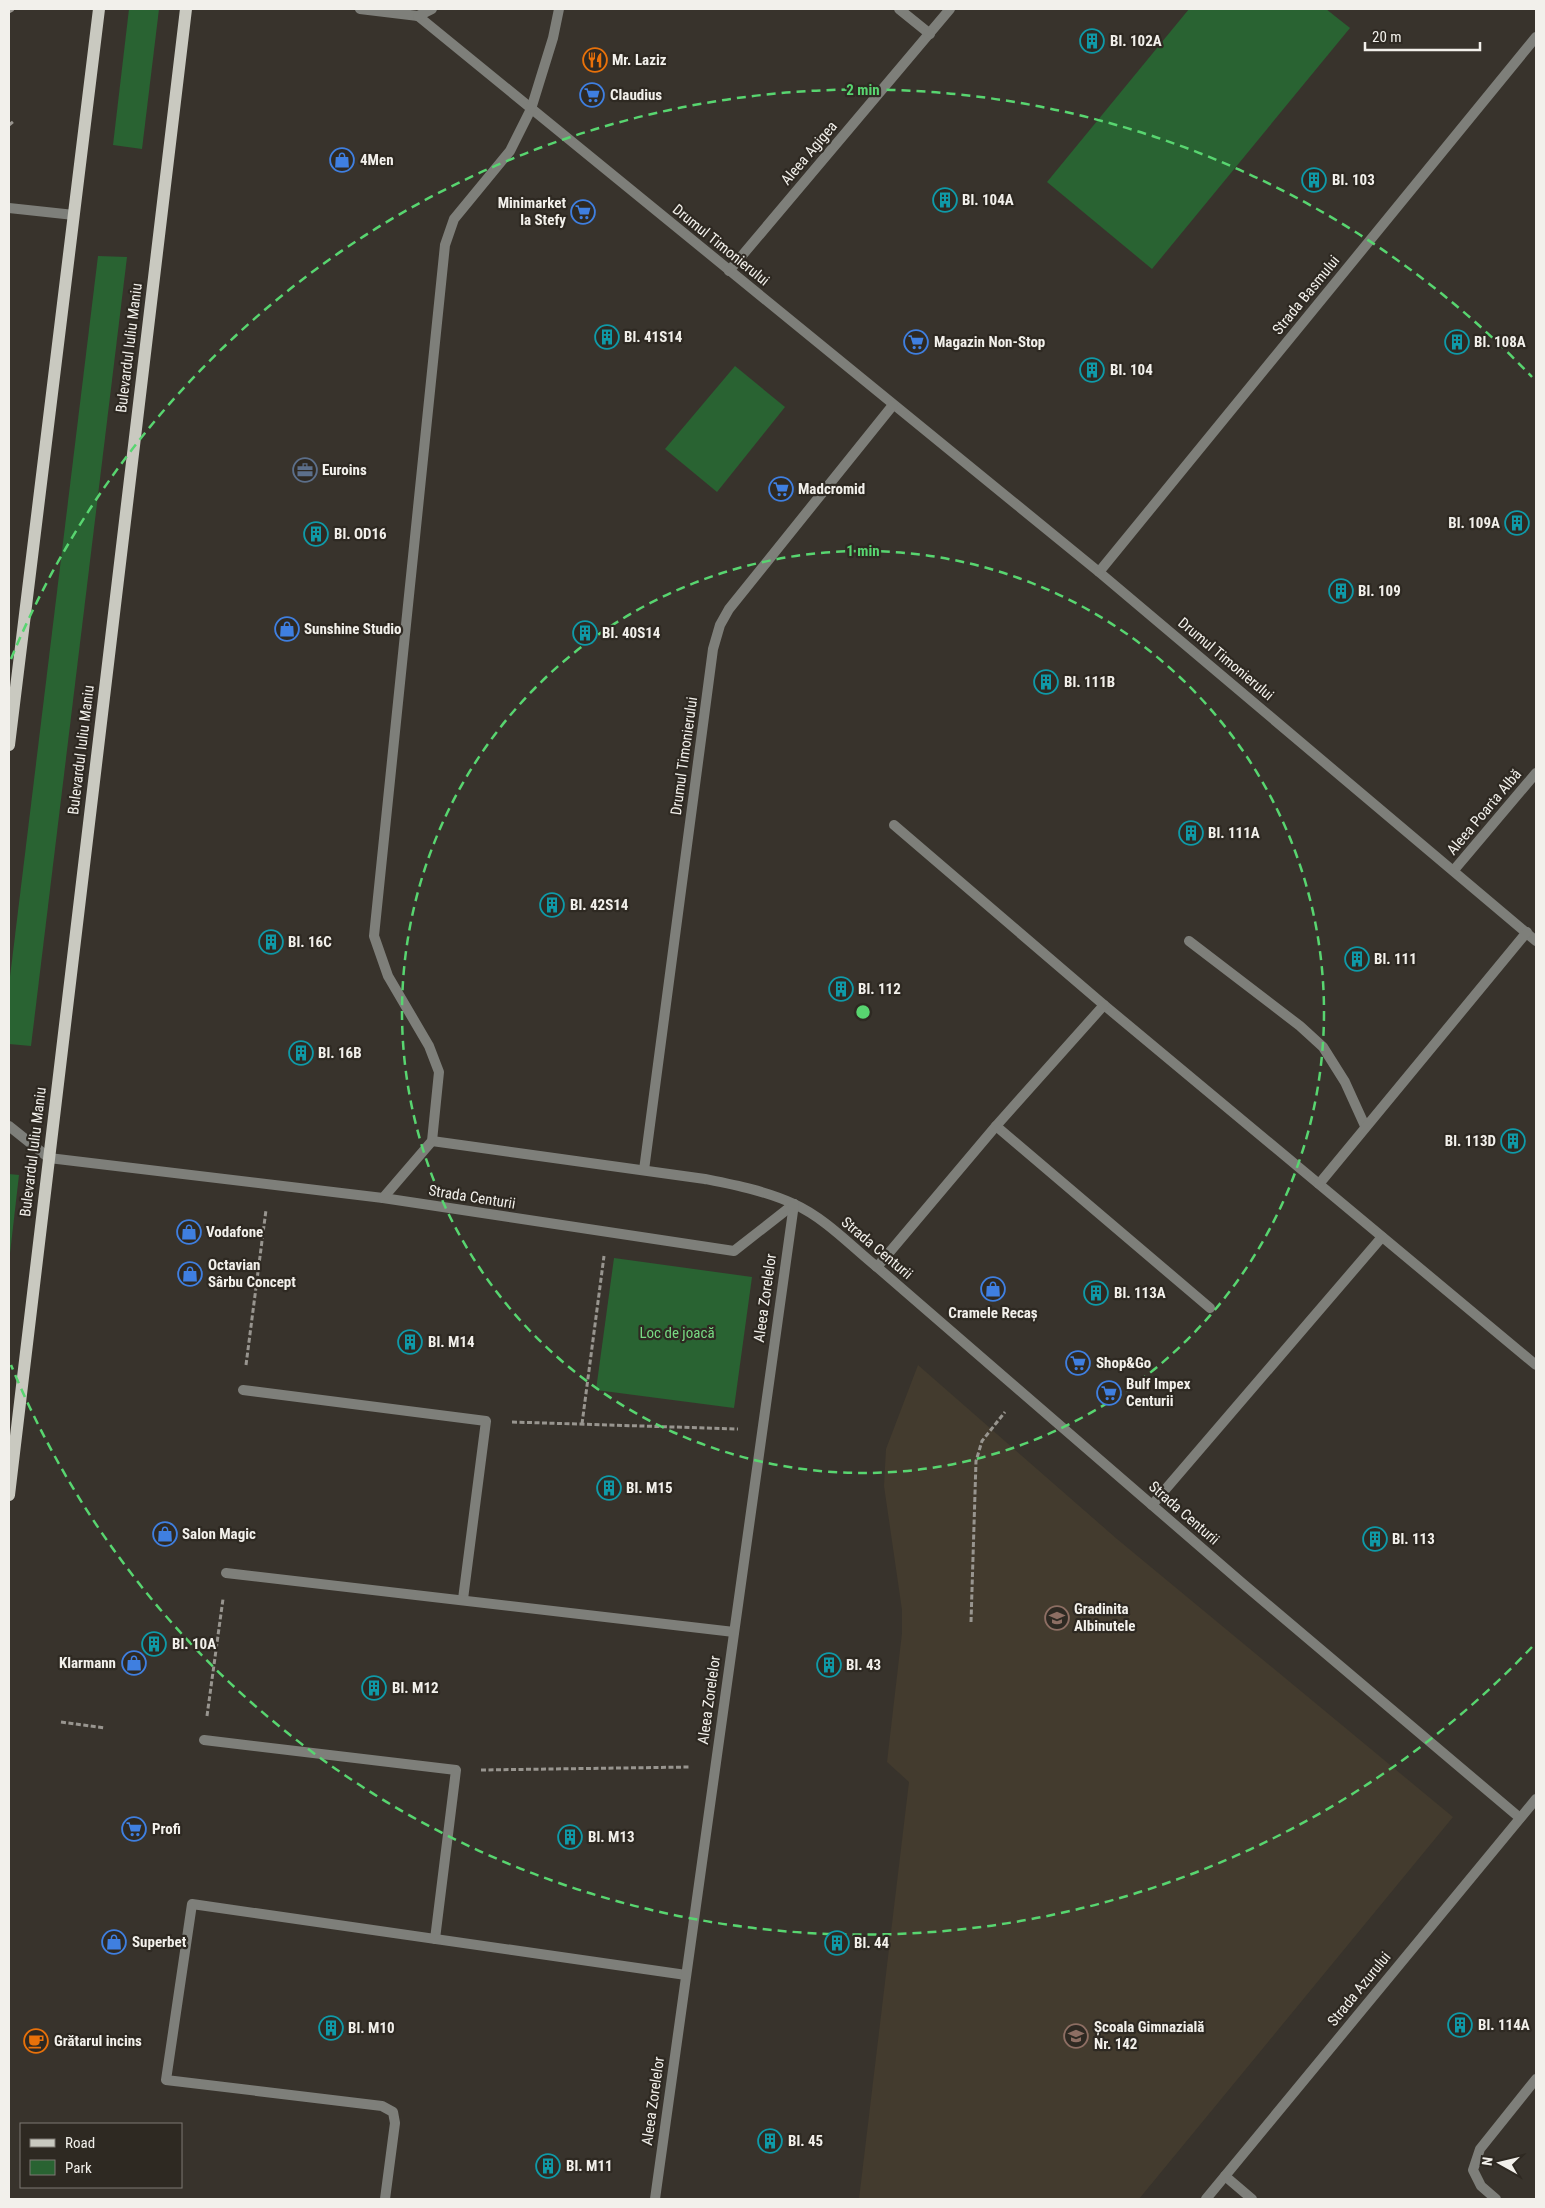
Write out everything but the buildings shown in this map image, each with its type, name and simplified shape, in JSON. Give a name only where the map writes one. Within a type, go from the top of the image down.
[{"type":"main road","points":[[9,744],[99,9]]},
{"type":"main road","name":"Bulevardul Iuliu Maniu","points":[[9,1495],[186,9]]},
{"type":"street","points":[[360,9],[418,16],[432,9]]},
{"type":"street","points":[[383,1198],[432,1141],[439,1072],[429,1046],[388,976],[374,936],[445,245],[454,219],[510,150],[531,109],[550,48],[559,9]]},
{"type":"street","points":[[899,9],[930,34]]},
{"type":"street","name":"Aleea Agigea","points":[[729,271],[950,9]]},
{"type":"street","name":"Drumul Timonierului","points":[[418,16],[1099,572],[1536,941]]},
{"type":"street","name":"Strada Basmului","points":[[1099,572],[1536,38]]},
{"type":"street","points":[[9,208],[74,215]]},
{"type":"street","name":"Drumul Timonierului","points":[[644,1170],[713,649],[720,625],[729,609],[893,405]]},
{"type":"street","name":"Aleea Poarta Albă","points":[[1454,870],[1536,773]]},
{"type":"street","points":[[894,825],[1104,1005],[1536,1366]]},
{"type":"street","points":[[1319,1184],[1526,932]]},
{"type":"street","points":[[1189,941],[1300,1026],[1324,1047],[1345,1082],[1365,1126]]},
{"type":"street","points":[[877,1267],[996,1126],[1104,1005]]},
{"type":"street","points":[[9,1126],[49,1158]]},
{"type":"street","points":[[996,1126],[1210,1308]]},
{"type":"street","points":[[432,1141],[644,1170],[745,1188],[794,1204]]},
{"type":"street","name":"Strada Centurii","points":[[49,1158],[383,1198],[734,1251],[794,1204],[826,1225],[877,1267],[1021,1393],[1520,1818]]},
{"type":"street","name":"Aleea Zorelelor","points":[[655,2199],[794,1204]]},
{"type":"street","points":[[1152,1505],[1382,1237]]},
{"type":"street","points":[[243,1390],[486,1421],[464,1599]]},
{"type":"street","points":[[226,1573],[464,1599],[734,1632]]},
{"type":"street","points":[[204,1740],[456,1770],[435,1938]]},
{"type":"street","name":"Strada Azurului","points":[[1206,2199],[1536,1799]]},
{"type":"street","points":[[385,2199],[395,2123],[393,2112],[382,2106],[166,2080],[192,1904],[686,1975]]},
{"type":"street","points":[[1496,2199],[1481,2186],[1474,2170],[1480,2148],[1536,2080]]},
{"type":"street","points":[[1225,2176],[1252,2199]]},
{"type":"path","points":[[9,12],[14,9]]},
{"type":"path","points":[[9,125],[14,121]]},
{"type":"path","points":[[243,1390],[270,1184]]},
{"type":"path","points":[[582,1424],[608,1233]]},
{"type":"path","points":[[971,1622],[976,1461],[982,1441],[1021,1393]]},
{"type":"path","points":[[486,1421],[762,1430]]},
{"type":"path","points":[[204,1740],[226,1573]]},
{"type":"path","points":[[61,1722],[105,1728]]},
{"type":"path","points":[[456,1770],[715,1767]]},
{"type":"shaded area","name":"Școala Gimnazială Nr. 142","points":[[918,1365],[1117,1539],[1453,1817],[1139,2199],[859,2199],[909,1782],[887,1762],[902,1633],[902,1610],[884,1486],[886,1449]]},
{"type":"green space","points":[[129,9],[159,9],[142,149],[113,145]]},
{"type":"green space","points":[[1189,9],[1326,9],[1350,28],[1152,269],[1047,182]]},
{"type":"green space","points":[[98,256],[127,257],[31,1046],[9,1044],[9,985]]},
{"type":"green space","points":[[735,366],[785,407],[717,492],[665,449]]},
{"type":"green space","points":[[9,1174],[19,1175],[9,1262]]},
{"type":"green space","name":"Loc de joacă","points":[[614,1258],[752,1277],[734,1408],[596,1390]]},
{"type":"place","name":"Bl. 102A","points":[[1092,41]]},
{"type":"place","name":"Mr. Laziz","points":[[595,60]]},
{"type":"place","name":"Claudius","points":[[592,95]]},
{"type":"place","name":"4Men","points":[[342,160]]},
{"type":"place","name":"Bl. 103","points":[[1314,180]]},
{"type":"place","name":"Bl. 104A","points":[[945,200]]},
{"type":"place","name":"Minimarket la Stefy","points":[[583,212]]},
{"type":"place","name":"Bl. 41S14","points":[[607,337]]},
{"type":"place","name":"Magazin Non-Stop","points":[[916,342]]},
{"type":"place","name":"Bl. 108A","points":[[1457,342]]},
{"type":"place","name":"Bl. 104","points":[[1092,370]]},
{"type":"place","name":"Euroins","points":[[305,470]]},
{"type":"place","name":"Madcromid","points":[[781,489]]},
{"type":"place","name":"Bl. 109A","points":[[1517,523]]},
{"type":"place","name":"Bl. OD16","points":[[316,534]]},
{"type":"place","name":"Bl. 109","points":[[1341,591]]},
{"type":"place","name":"Sunshine Studio","points":[[287,629]]},
{"type":"place","name":"Bl. 40S14","points":[[585,633]]},
{"type":"place","name":"Bl. 111B","points":[[1046,682]]},
{"type":"place","name":"Bl. 111A","points":[[1191,833]]},
{"type":"place","name":"Bl. 42S14","points":[[552,905]]},
{"type":"place","name":"Bl. 16C","points":[[271,942]]},
{"type":"place","name":"Bl. 111","points":[[1357,959]]},
{"type":"place","name":"Bl. 112","points":[[841,989]]},
{"type":"place","name":"Bl. 16B","points":[[301,1053]]},
{"type":"place","name":"Bl. 113D","points":[[1513,1141]]},
{"type":"place","name":"Vodafone","points":[[189,1232]]},
{"type":"place","name":"Octavian Sârbu Concept","points":[[190,1274]]},
{"type":"place","name":"Cramele Recaș","points":[[993,1289]]},
{"type":"place","name":"Bl. 113A","points":[[1096,1293]]},
{"type":"place","name":"Bl. M14","points":[[410,1342]]},
{"type":"place","name":"Shop&Go","points":[[1078,1363]]},
{"type":"place","name":"Bulf Impex Centurii","points":[[1109,1393]]},
{"type":"place","name":"Bl. M15","points":[[609,1488]]},
{"type":"place","name":"Salon Magic","points":[[165,1534]]},
{"type":"place","name":"Bl. 113","points":[[1375,1539]]},
{"type":"place","name":"Gradinita Albinutele","points":[[1057,1618]]},
{"type":"place","name":"Bl. 10A","points":[[154,1644]]},
{"type":"place","name":"Klarmann","points":[[134,1663]]},
{"type":"place","name":"Bl. 43","points":[[829,1665]]},
{"type":"place","name":"Bl. M12","points":[[374,1688]]},
{"type":"place","name":"Profi","points":[[134,1829]]},
{"type":"place","name":"Bl. M13","points":[[570,1837]]},
{"type":"place","name":"Superbet","points":[[114,1942]]},
{"type":"place","name":"Bl. 44","points":[[837,1943]]},
{"type":"place","name":"Bl. 114A","points":[[1460,2025]]},
{"type":"place","name":"Bl. M10","points":[[331,2028]]},
{"type":"place","name":"Școala Gimnazială Nr. 142","points":[[1076,2036]]},
{"type":"place","name":"Grătarul incins","points":[[36,2041]]},
{"type":"place","name":"Bl. 45","points":[[770,2141]]},
{"type":"place","name":"Bl. M11","points":[[548,2166]]}]
